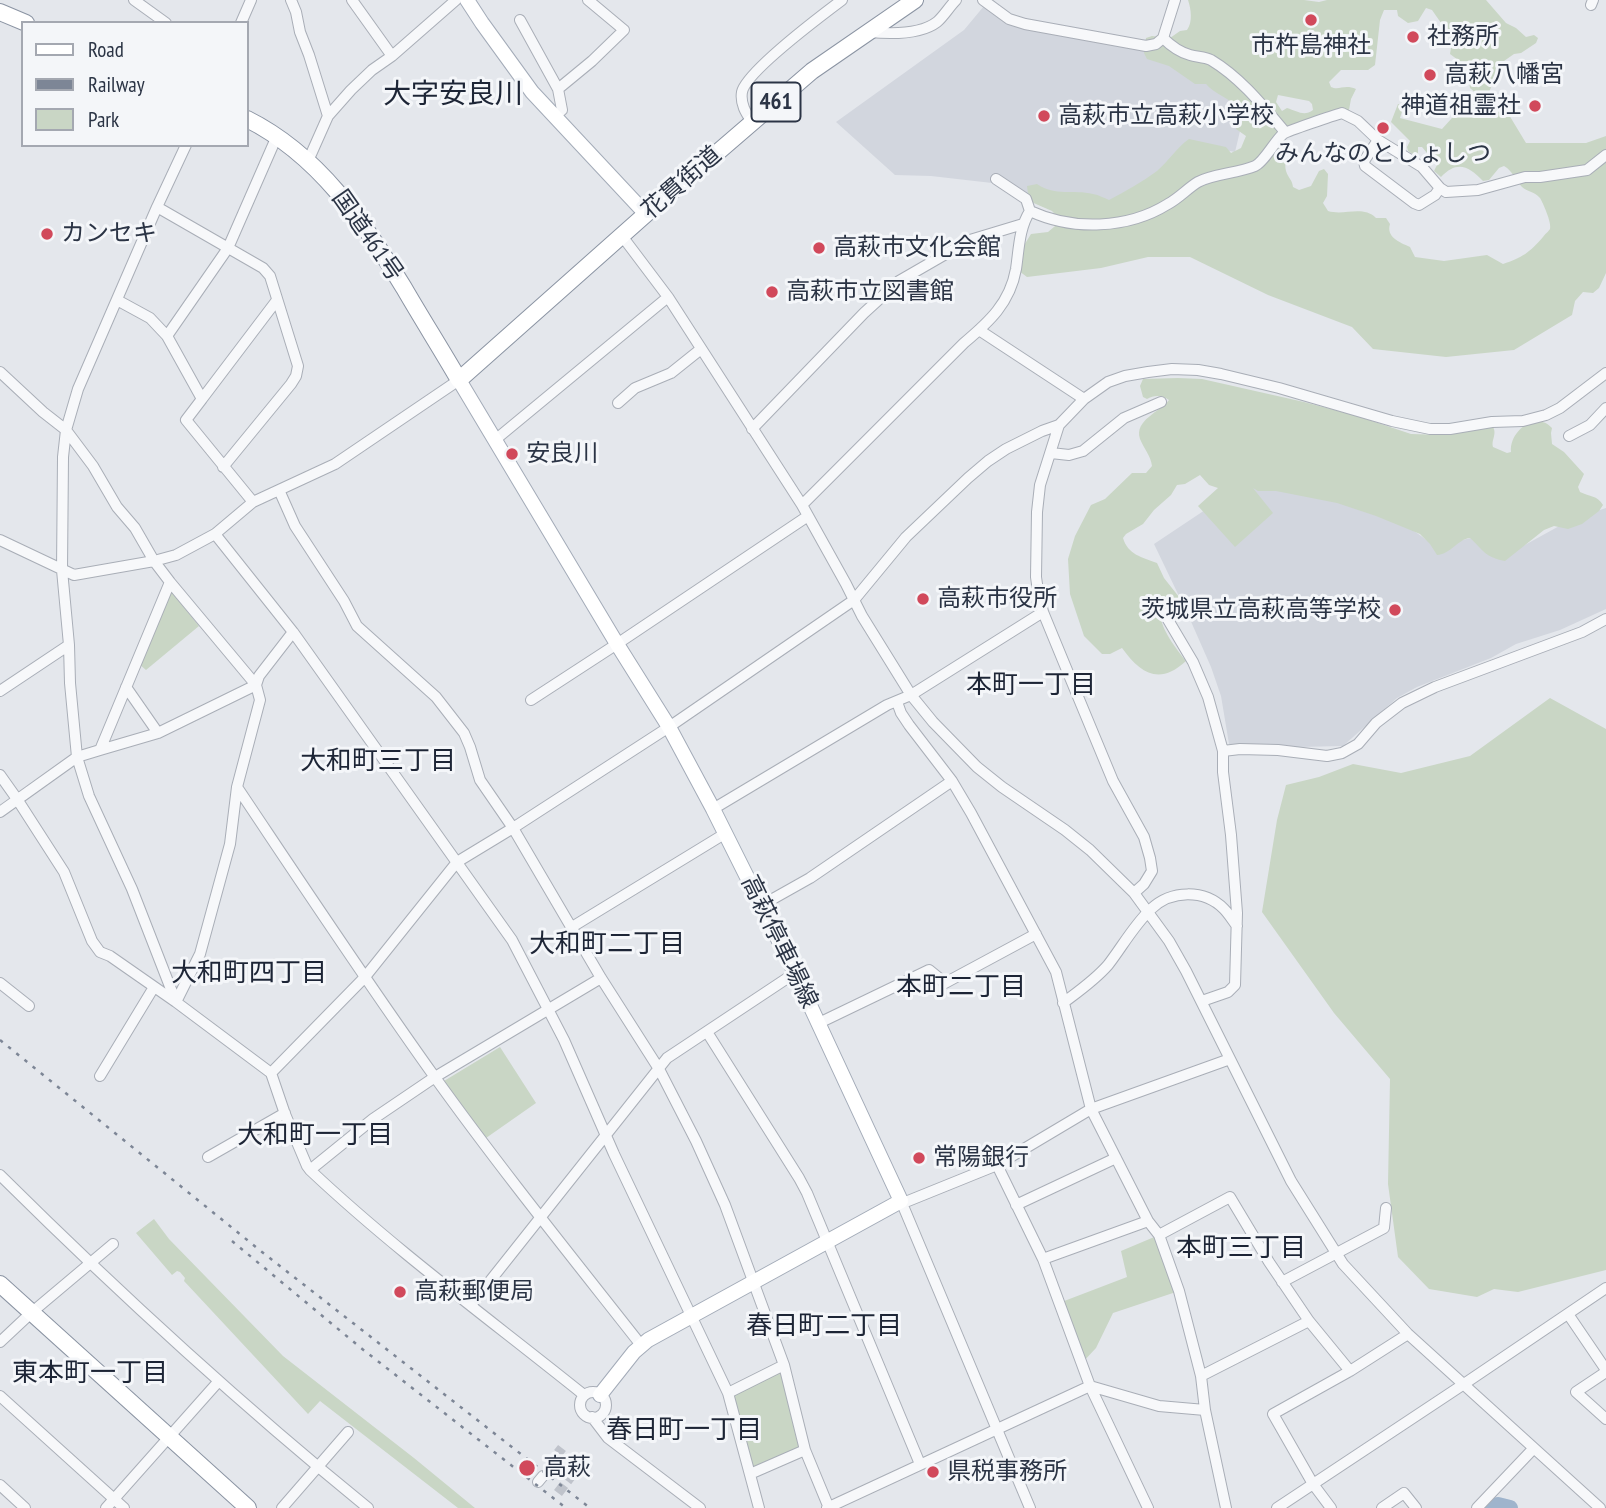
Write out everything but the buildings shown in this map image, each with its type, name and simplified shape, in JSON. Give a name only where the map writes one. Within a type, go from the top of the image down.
[{"type":"highway","name":"花貫街道","points":[[459,380],[812,71],[915,0]]},
{"type":"highway","points":[[0,12],[21,21]]},
{"type":"highway","name":"国道461号","points":[[248,120],[277,136],[308,160],[342,196],[366,228],[459,380]]},
{"type":"highway","points":[[0,1284],[248,1508]]},
{"type":"main road","points":[[467,0],[513,68],[554,117],[646,214]]},
{"type":"main road","name":"高萩停車場線","points":[[459,380],[669,727],[762,905],[901,1201]]},
{"type":"main road","points":[[600,1395],[641,1345],[901,1201]]},
{"type":"street","points":[[134,0],[163,21]]},
{"type":"street","points":[[242,21],[251,0]]},
{"type":"street","points":[[291,0],[328,116]]},
{"type":"street","points":[[352,0],[391,56]]},
{"type":"street","points":[[308,160],[328,116],[372,70],[456,0]]},
{"type":"street","points":[[558,89],[624,30],[588,0]]},
{"type":"street","points":[[752,122],[742,102],[744,85],[757,70],[842,0]]},
{"type":"street","points":[[866,32],[927,28],[940,20],[956,0]]},
{"type":"street","points":[[983,0],[1009,19],[1025,24],[1146,46],[1156,44],[1163,38],[1175,0]]},
{"type":"street","points":[[520,20],[558,89],[562,110],[554,117]]},
{"type":"street","points":[[1163,38],[1173,48],[1209,59],[1234,77],[1255,96],[1285,132]]},
{"type":"street","points":[[1030,211],[1044,217],[1093,225],[1115,224],[1144,217],[1167,205],[1198,182],[1258,165],[1285,132],[1342,113],[1358,121],[1378,140],[1422,167],[1446,192],[1473,191],[1525,177],[1587,170],[1606,155]]},
{"type":"street","points":[[167,336],[228,248],[277,136]]},
{"type":"street","points":[[1378,140],[1364,161],[1365,166],[1384,182],[1419,205],[1435,195],[1440,188]]},
{"type":"street","points":[[176,1002],[132,889],[89,796],[78,757],[62,570],[63,457],[66,430],[78,389],[185,147]]},
{"type":"street","points":[[802,505],[1001,306],[1011,289],[1023,224],[1030,211],[1026,199],[996,179]]},
{"type":"street","points":[[157,207],[263,268],[270,276],[298,366],[296,376],[223,467]]},
{"type":"street","points":[[752,429],[864,313],[899,281],[970,240],[1023,224]]},
{"type":"street","points":[[622,236],[668,297],[802,505],[862,616],[911,695],[977,767],[1090,849],[1148,911],[1202,1001],[1291,1181],[1343,1264],[1408,1334],[1600,1508]]},
{"type":"street","points":[[495,440],[668,297]]},
{"type":"street","points":[[117,300],[150,318],[167,336],[202,399]]},
{"type":"street","points":[[253,502],[186,421],[277,300]]},
{"type":"street","points":[[979,330],[1084,400]]},
{"type":"street","points":[[618,403],[635,388],[671,373],[701,349]]},
{"type":"street","points":[[271,1073],[365,977],[457,862],[669,727],[854,600],[905,537],[968,478],[1006,449],[1059,425],[1084,400],[1108,382],[1125,376],[1172,369],[1198,370],[1279,388],[1413,426],[1450,429],[1492,422],[1523,421],[1546,415],[1560,408],[1606,373]]},
{"type":"street","points":[[0,372],[66,430],[93,466],[117,508],[135,528],[154,561],[256,685],[260,700],[237,787],[230,844],[200,954],[176,1002]]},
{"type":"street","points":[[0,540],[74,575],[176,555],[215,534],[253,502],[335,464],[459,380]]},
{"type":"street","points":[[1051,453],[1069,454],[1083,451],[1124,418],[1161,402]]},
{"type":"street","points":[[1569,436],[1590,425],[1606,408]]},
{"type":"street","points":[[1059,425],[1040,485],[1037,512],[1038,591],[1043,611],[1113,781],[1144,837],[1152,871],[1134,893]]},
{"type":"street","points":[[279,490],[295,526],[344,601],[357,626],[436,698],[464,733],[480,780],[513,828],[601,978],[659,1069],[710,1171],[754,1282],[784,1365],[805,1450],[829,1508],[1090,1386],[1159,1406],[1205,1410]]},
{"type":"street","points":[[531,700],[808,516]]},
{"type":"street","points":[[215,534],[293,632],[512,940],[564,1040],[606,1136],[729,1393],[759,1508]]},
{"type":"street","points":[[100,750],[170,582]]},
{"type":"street","points":[[713,809],[887,705],[911,695],[1043,611]]},
{"type":"street","points":[[1164,613],[1194,662],[1208,697],[1223,751],[1237,926],[1235,985],[1228,992],[1202,1001]]},
{"type":"street","points":[[1223,751],[1278,750],[1327,756],[1342,753],[1358,744],[1376,723],[1402,703],[1445,683],[1582,632],[1606,619]]},
{"type":"street","points":[[0,812],[78,757],[158,733],[256,685],[259,676],[293,632]]},
{"type":"street","points":[[0,691],[69,645]]},
{"type":"street","points":[[126,687],[158,733]]},
{"type":"street","points":[[897,702],[909,726],[952,781],[1056,972],[1091,1109],[1148,1221],[1158,1235],[1176,1280],[1201,1376],[1205,1410],[1226,1508]]},
{"type":"street","points":[[0,775],[64,872],[92,941],[100,952],[110,956],[176,1002],[271,1073],[310,1170],[332,1191],[584,1395]]},
{"type":"street","points":[[762,905],[810,878],[952,781]]},
{"type":"street","points":[[237,787],[435,1077],[641,1345]]},
{"type":"street","points":[[572,927],[726,833]]},
{"type":"street","points":[[1063,1003],[1107,967],[1148,911],[1163,900],[1182,894],[1203,896],[1223,908],[1237,926]]},
{"type":"street","points":[[819,1023],[929,971],[945,982],[1036,934]]},
{"type":"street","points":[[471,1305],[667,1058],[795,973]]},
{"type":"street","points":[[310,1170],[373,1119],[435,1077],[601,978]]},
{"type":"street","points":[[0,983],[29,1006]]},
{"type":"street","points":[[100,1076],[154,987]]},
{"type":"street","points":[[707,1032],[799,1178],[828,1241],[920,1464]]},
{"type":"street","points":[[1030,1508],[901,1201],[908,1201],[996,1165],[1091,1109],[1230,1059]]},
{"type":"street","points":[[208,1157],[285,1113]]},
{"type":"street","points":[[1016,1205],[1116,1158]]},
{"type":"street","points":[[996,1165],[1043,1259],[1090,1386],[1148,1508]]},
{"type":"street","points":[[0,1175],[218,1382],[368,1508]]},
{"type":"street","points":[[1158,1235],[1230,1197],[1282,1282],[1309,1321],[1350,1371]]},
{"type":"street","points":[[1282,1282],[1384,1228],[1386,1208]]},
{"type":"street","points":[[1043,1259],[1148,1221]]},
{"type":"street","points":[[0,1342],[113,1244]]},
{"type":"street","points":[[1277,1508],[1606,1288]]},
{"type":"street","points":[[1567,1314],[1606,1371],[1576,1392],[1606,1419]]},
{"type":"street","points":[[1201,1376],[1309,1321]]},
{"type":"street","points":[[1331,1508],[1313,1484],[1273,1414],[1350,1371],[1408,1334]]},
{"type":"street","points":[[729,1393],[784,1365]]},
{"type":"street","points":[[106,1508],[218,1382]]},
{"type":"street","points":[[592,1418],[601,1415],[605,1407],[600,1395],[592,1392],[584,1395],[580,1402],[585,1415],[592,1418],[608,1438],[700,1508]]},
{"type":"street","points":[[0,1396],[124,1508]]},
{"type":"street","points":[[282,1508],[348,1432]]},
{"type":"street","points":[[1477,1508],[1534,1448]]},
{"type":"street","points":[[750,1474],[805,1450]]},
{"type":"street","points":[[0,1485],[25,1508]]},
{"type":"street","points":[[1382,1508],[1404,1493],[1416,1508]]},
{"type":"shaded area","name":"高萩市立高萩小学校","points":[[984,6],[996,16],[1028,27],[1159,52],[1245,110],[1235,152],[1188,144],[1148,196],[1054,209],[992,183],[895,175],[836,122],[964,30]]},
{"type":"shaded area","name":"茨城県立高萩高等学校","points":[[1259,474],[1382,508],[1435,546],[1480,536],[1523,546],[1572,519],[1606,508],[1606,609],[1417,687],[1397,698],[1343,746],[1229,744],[1221,696],[1211,667],[1154,544]]},
{"type":"green space","points":[[1188,0],[1486,0],[1506,23],[1526,37],[1534,35],[1538,38],[1536,43],[1504,61],[1504,66],[1495,78],[1487,97],[1480,97],[1470,88],[1466,66],[1450,54],[1452,42],[1432,10],[1426,8],[1418,21],[1408,23],[1398,16],[1397,10],[1384,10],[1380,20],[1375,65],[1368,70],[1341,70],[1329,82],[1334,88],[1356,89],[1349,110],[1293,126],[1283,141],[1288,146],[1285,165],[1287,173],[1293,187],[1299,190],[1311,186],[1319,171],[1324,169],[1328,174],[1327,196],[1323,203],[1328,211],[1359,211],[1376,218],[1386,218],[1392,236],[1410,247],[1415,257],[1444,261],[1487,255],[1503,264],[1525,254],[1550,229],[1549,218],[1540,198],[1522,187],[1504,166],[1489,180],[1483,181],[1463,167],[1452,168],[1441,177],[1434,171],[1437,165],[1422,147],[1418,147],[1418,155],[1415,156],[1408,151],[1410,141],[1391,122],[1398,104],[1404,105],[1400,118],[1442,129],[1470,98],[1503,105],[1526,143],[1586,143],[1606,136],[1606,273],[1599,288],[1593,293],[1583,292],[1575,301],[1572,315],[1514,350],[1446,357],[1373,349],[1352,327],[1268,295],[1190,257],[1148,257],[1101,268],[1027,277],[1019,271],[1023,247],[1031,234],[1048,232],[1061,221],[1052,211],[1029,201],[1027,186],[1037,184],[1058,192],[1086,193],[1109,200],[1157,171],[1189,139],[1226,147],[1231,153],[1241,148],[1246,136],[1236,129],[1239,110],[1236,106],[1206,84],[1195,84],[1169,66],[1147,59],[1144,53],[1146,38],[1170,38],[1187,30],[1191,19]],"holes":[[[1278,95],[1309,101],[1313,110],[1303,113],[1287,108],[1282,111],[1276,102]]]},
{"type":"green space","points":[[1143,379],[1202,379],[1304,402],[1411,434],[1443,435],[1492,425],[1493,447],[1507,453],[1511,452],[1514,437],[1525,425],[1539,421],[1546,423],[1552,428],[1552,444],[1564,452],[1584,474],[1578,487],[1580,492],[1596,498],[1603,505],[1582,524],[1568,529],[1554,526],[1544,530],[1505,561],[1489,555],[1470,538],[1437,555],[1420,534],[1376,516],[1337,503],[1253,488],[1273,513],[1235,547],[1198,506],[1218,488],[1209,485],[1200,475],[1185,484],[1177,485],[1143,524],[1123,538],[1132,552],[1157,563],[1164,578],[1183,602],[1182,609],[1177,614],[1161,615],[1161,620],[1186,661],[1167,673],[1151,673],[1136,664],[1122,648],[1110,654],[1102,654],[1084,636],[1070,594],[1068,559],[1075,536],[1091,505],[1105,499],[1132,473],[1146,473],[1152,466],[1139,432],[1144,421],[1169,400],[1161,396],[1147,399],[1143,397],[1140,386]]},
{"type":"green space","points":[[171,591],[199,626],[146,670],[139,664]]},
{"type":"green space","points":[[1550,698],[1606,729],[1606,1270],[1518,1292],[1494,1289],[1477,1297],[1429,1289],[1398,1257],[1388,1184],[1390,1079],[1334,1013],[1262,912],[1277,820],[1286,785],[1319,777],[1353,764],[1401,773],[1470,756]]},
{"type":"green space","points":[[500,1047],[536,1103],[486,1138],[444,1081]]},
{"type":"green space","points":[[154,1219],[169,1239],[283,1356],[475,1508],[458,1508],[320,1401],[308,1414],[184,1281],[185,1278],[180,1272],[172,1275],[136,1233]]},
{"type":"green space","points":[[1159,1235],[1179,1291],[1113,1313],[1096,1348],[1082,1363],[1059,1303],[1127,1277],[1121,1251]]},
{"type":"green space","points":[[784,1365],[805,1450],[750,1474],[728,1393]]},
{"type":"waterway","points":[[1487,1508],[1498,1505],[1510,1508]]},
{"type":"tunnel","points":[[558,1453],[562,1448]]},
{"type":"tunnel","points":[[558,1493],[578,1467]]},
{"type":"railway","points":[[0,1040],[262,1252],[590,1508]]},
{"type":"railway","points":[[232,1241],[361,1348],[566,1508]]},
{"type":"place","name":"市杵島神社","points":[[1311,20]]},
{"type":"place","name":"社務所","points":[[1413,37]]},
{"type":"place","name":"高萩八幡宮","points":[[1430,75]]},
{"type":"place","name":"神道祖霊社","points":[[1535,106]]},
{"type":"place","name":"高萩市立高萩小学校","points":[[1044,116]]},
{"type":"place","name":"みんなのとしょしつ","points":[[1383,128]]},
{"type":"place","name":"カンセキ","points":[[47,234]]},
{"type":"place","name":"高萩市文化会館","points":[[819,248]]},
{"type":"place","name":"高萩市立図書館","points":[[772,292]]},
{"type":"place","name":"安良川","points":[[512,454]]},
{"type":"place","name":"高萩市役所","points":[[923,599]]},
{"type":"place","name":"茨城県立高萩高等学校","points":[[1395,610]]},
{"type":"place","name":"常陽銀行","points":[[919,1158]]},
{"type":"place","name":"高萩郵便局","points":[[400,1292]]},
{"type":"place","name":"高萩","points":[[527,1468]]},
{"type":"place","name":"県税事務所","points":[[933,1472]]},
{"type":"district","name":"大字安良川","points":[[453,95]]},
{"type":"district","name":"本町一丁目","points":[[1031,686]]},
{"type":"district","name":"大和町三丁目","points":[[378,762]]},
{"type":"district","name":"大和町二丁目","points":[[607,945]]},
{"type":"district","name":"大和町四丁目","points":[[249,974]]},
{"type":"district","name":"本町二丁目","points":[[961,988]]},
{"type":"district","name":"大和町一丁目","points":[[315,1136]]},
{"type":"district","name":"本町三丁目","points":[[1241,1249]]},
{"type":"district","name":"春日町二丁目","points":[[824,1327]]},
{"type":"district","name":"東本町一丁目","points":[[90,1374]]},
{"type":"district","name":"春日町一丁目","points":[[684,1431]]}]
